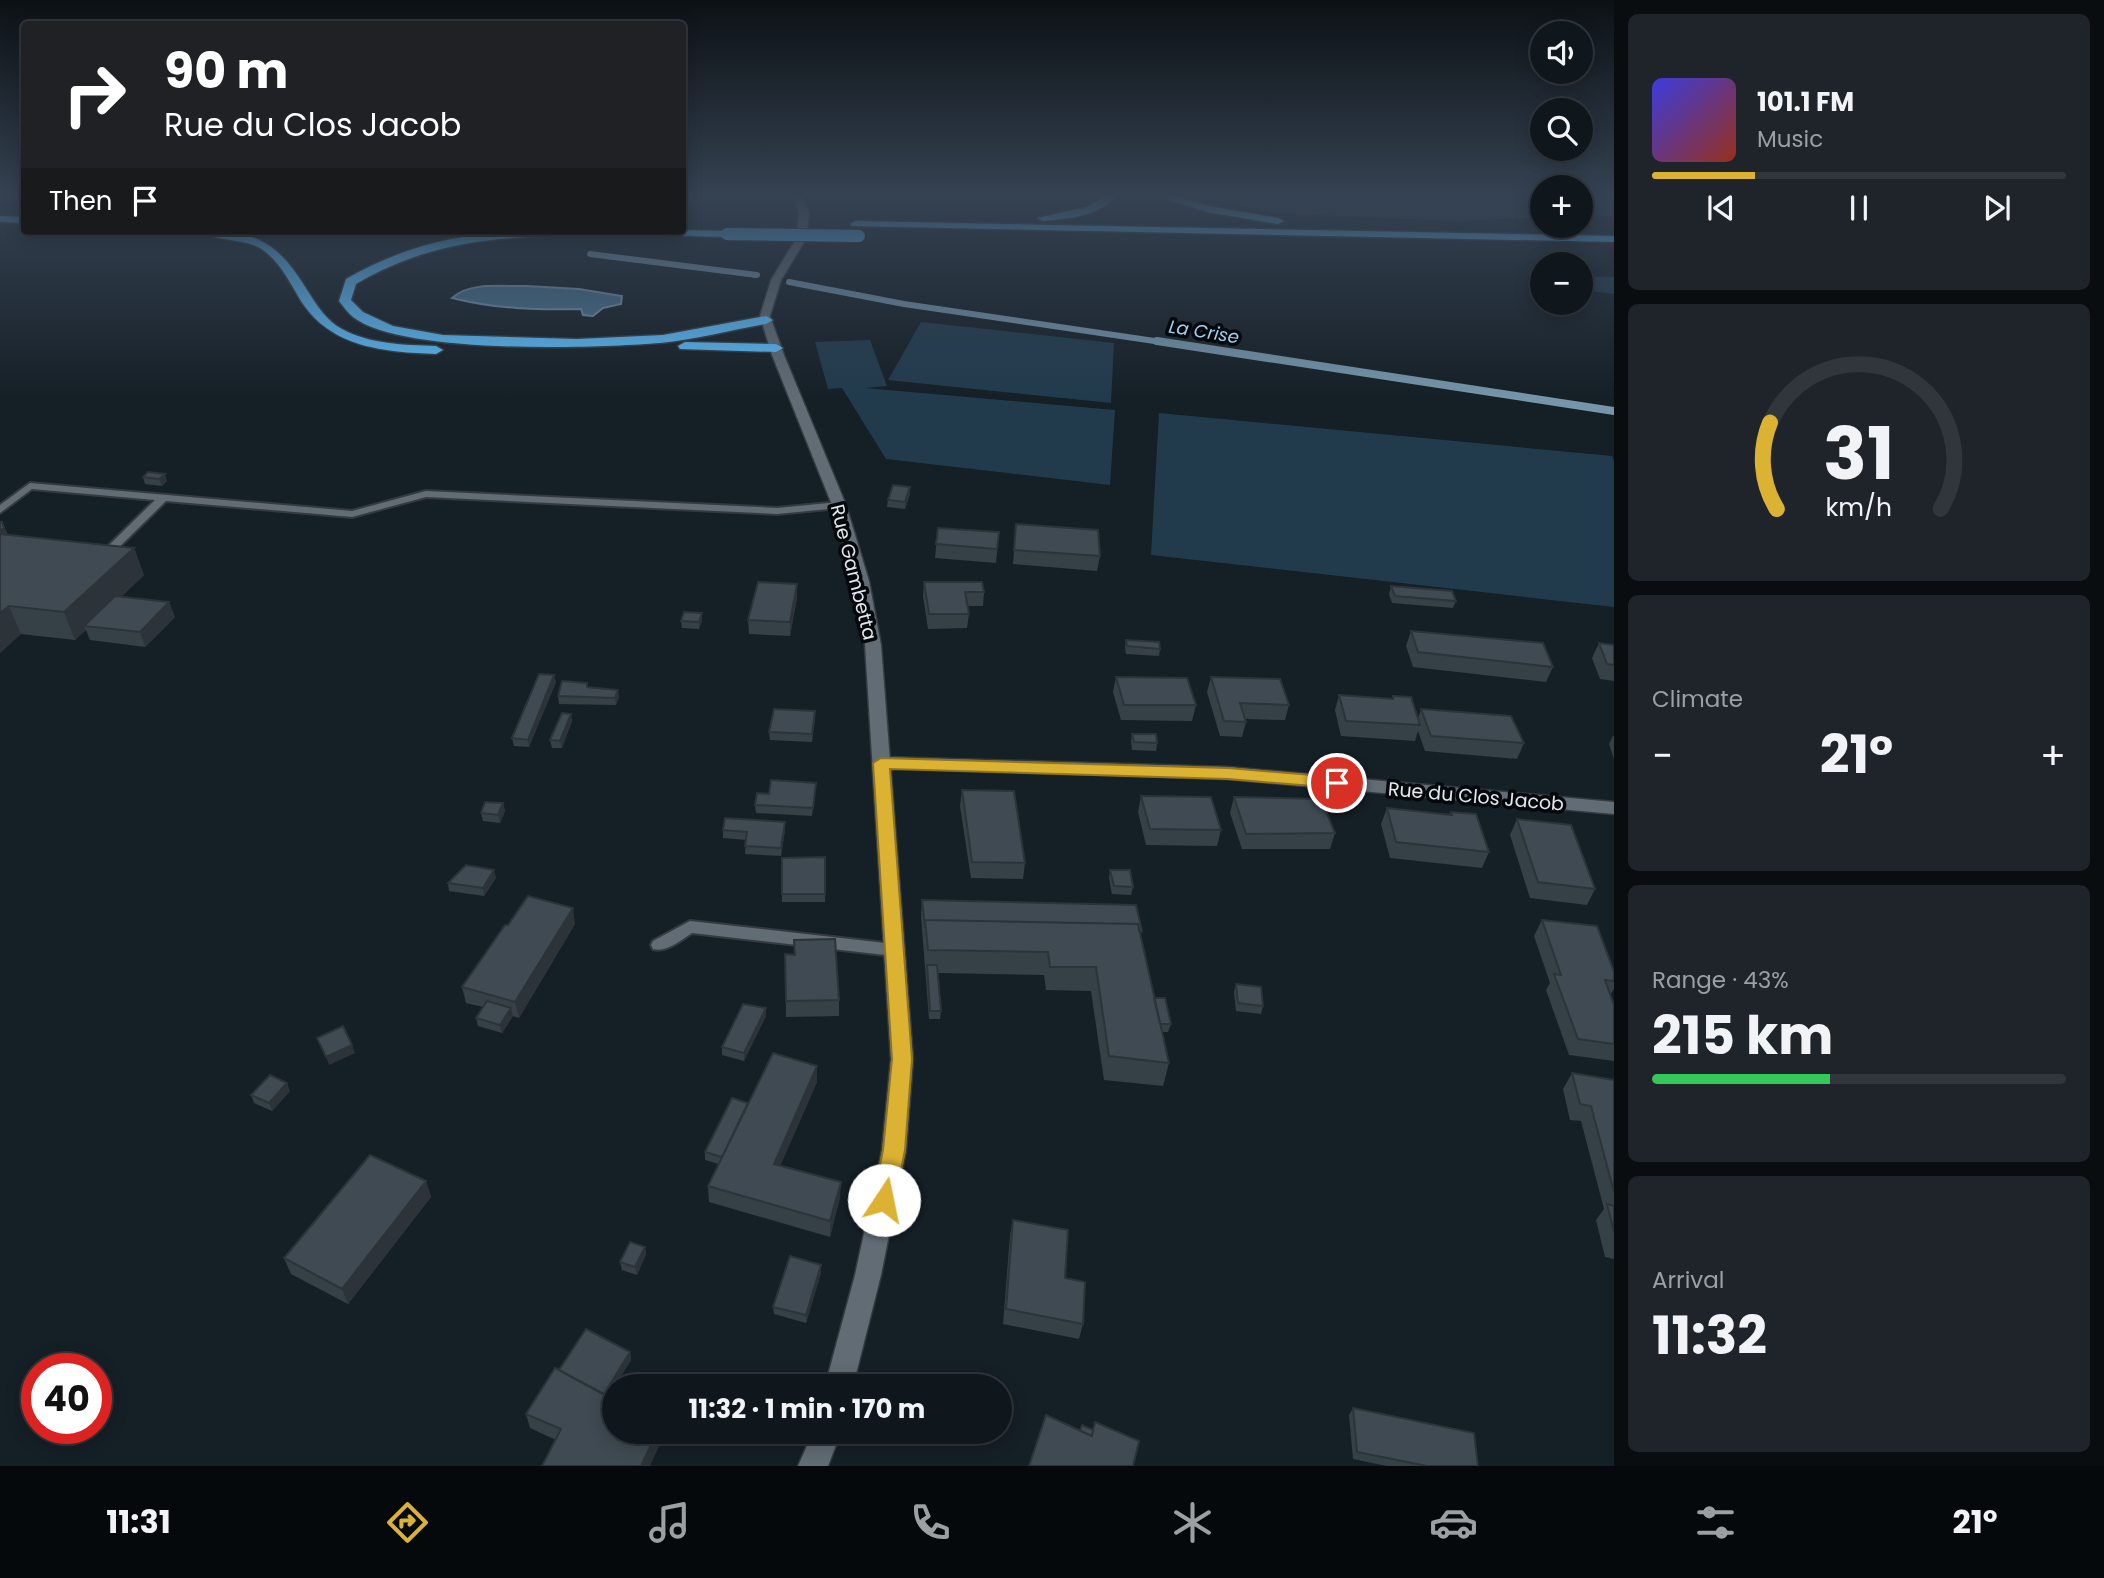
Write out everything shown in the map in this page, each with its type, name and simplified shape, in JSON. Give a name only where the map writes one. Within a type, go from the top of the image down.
[{"type":"highway","points":[[283,262],[313,310],[335,331],[373,343],[427,350],[601,352],[684,346],[776,348]]},
{"type":"highway","points":[[382,262],[351,282],[345,301],[358,315],[389,329],[443,339],[577,343],[663,339],[766,320]]},
{"type":"street","points":[[766,320],[776,280],[787,262]]},
{"type":"street","name":"Rue Gambetta","points":[[766,320],[839,505],[861,581],[873,645],[902,1059],[894,1150],[868,1275],[842,1374]]},
{"type":"street","name":"Rue du Clos Jacob","points":[[881,763],[1228,773],[1612,813]]},
{"type":"street","points":[[813,1466],[822,1444]]},
{"type":"lane","points":[[0,510],[30,486],[352,514],[426,494],[777,511],[839,505]]},
{"type":"lane","points":[[107,553],[163,498]]},
{"type":"lane","points":[[659,945],[690,927],[894,950]]},
{"type":"shaded area","points":[[1593,276],[1614,277],[1614,294],[1593,291]]},
{"type":"shaded area","points":[[478,287],[579,289],[622,296],[621,304],[603,308],[593,316],[583,315],[581,309],[516,308],[452,298]]},
{"type":"shaded area","points":[[921,322],[1114,343],[1111,403],[888,380]]},
{"type":"shaded area","points":[[870,340],[887,386],[865,388],[1115,410],[1110,485],[886,459],[842,388],[828,389],[815,342]]},
{"type":"shaded area","points":[[1159,413],[1612,456],[1614,607],[1151,555]]},
{"type":"building","points":[[148,472],[165,474],[159,479],[143,477]]},
{"type":"building","points":[[893,485],[910,487],[905,502],[888,500]]},
{"type":"building","points":[[1016,524],[1098,530],[1100,556],[1014,550]]},
{"type":"building","points":[[938,528],[999,532],[997,549],[936,544]]},
{"type":"building","points":[[0,534],[134,548],[64,612],[9,606],[0,613]]},
{"type":"building","points":[[758,582],[797,584],[790,622],[748,620]]},
{"type":"building","points":[[924,582],[982,582],[984,592],[965,592],[969,614],[929,614]]},
{"type":"building","points":[[1391,586],[1452,591],[1456,601],[1395,596]]},
{"type":"building","points":[[115,596],[169,602],[140,632],[84,626]]},
{"type":"building","points":[[684,612],[702,613],[699,622],[681,621]]},
{"type":"building","points":[[1411,631],[1543,643],[1553,667],[1418,652]]},
{"type":"building","points":[[1126,640],[1159,642],[1160,649],[1127,646]]},
{"type":"building","points":[[1599,643],[1614,645],[1614,665],[1607,664]]},
{"type":"building","points":[[539,674],[554,675],[528,740],[512,738]]},
{"type":"building","points":[[1116,677],[1187,678],[1196,705],[1124,705]]},
{"type":"building","points":[[1211,677],[1280,679],[1289,705],[1240,703],[1246,722],[1224,721]]},
{"type":"building","points":[[562,681],[618,690],[615,698],[558,696]]},
{"type":"building","points":[[1339,695],[1393,699],[1393,696],[1411,697],[1420,725],[1346,721]]},
{"type":"building","points":[[774,709],[815,711],[812,734],[769,732]]},
{"type":"building","points":[[1421,709],[1511,716],[1524,743],[1431,736]]},
{"type":"building","points":[[562,713],[571,714],[560,741],[550,740]]},
{"type":"building","points":[[1132,734],[1156,734],[1157,743],[1134,742]]},
{"type":"building","points":[[771,780],[816,783],[813,808],[755,805],[757,793],[769,794]]},
{"type":"building","points":[[962,790],[1014,791],[1025,863],[972,862]]},
{"type":"building","points":[[1141,796],[1211,797],[1221,830],[1150,829]]},
{"type":"building","points":[[1234,797],[1321,799],[1335,833],[1246,834]]},
{"type":"building","points":[[485,802],[503,803],[498,815],[481,813]]},
{"type":"building","points":[[1387,808],[1452,815],[1451,812],[1476,814],[1489,852],[1396,842]]},
{"type":"building","points":[[725,818],[785,822],[781,848],[745,846],[747,832],[723,830]]},
{"type":"building","points":[[1517,819],[1571,825],[1595,889],[1538,882]]},
{"type":"building","points":[[825,857],[825,894],[782,894],[782,858]]},
{"type":"building","points":[[466,865],[494,870],[483,888],[448,883]]},
{"type":"building","points":[[1110,870],[1130,870],[1133,887],[1114,886]]},
{"type":"building","points":[[528,896],[573,908],[515,1002],[462,987],[505,925],[508,925]]},
{"type":"building","points":[[922,900],[1136,905],[1142,931],[1139,931],[1138,924],[925,920],[925,928]]},
{"type":"building","points":[[925,920],[1138,924],[1169,1063],[1109,1056],[1096,967],[1050,967],[1048,952],[928,950]]},
{"type":"building","points":[[1542,920],[1597,926],[1614,972],[1614,981],[1605,980],[1614,1005],[1614,1044],[1578,1039],[1554,974],[1561,975]]},
{"type":"building","points":[[835,939],[839,1000],[786,1001],[785,954],[795,955],[794,940]]},
{"type":"building","points":[[927,965],[937,965],[941,1011],[930,1011]]},
{"type":"building","points":[[1236,984],[1261,987],[1263,1006],[1238,1003]]},
{"type":"building","points":[[1154,998],[1165,998],[1171,1024],[1160,1024]]},
{"type":"building","points":[[487,1001],[511,1008],[500,1025],[476,1018]]},
{"type":"building","points":[[743,1004],[766,1008],[744,1053],[722,1047]]},
{"type":"building","points":[[343,1026],[352,1045],[326,1057],[317,1038]]},
{"type":"building","points":[[773,1053],[817,1066],[774,1164],[841,1182],[830,1221],[708,1186]]},
{"type":"building","points":[[1572,1073],[1614,1080],[1614,1192],[1591,1106],[1580,1104]]},
{"type":"building","points":[[270,1075],[287,1083],[269,1103],[251,1095]]},
{"type":"building","points":[[732,1098],[748,1103],[722,1157],[705,1152]]},
{"type":"building","points":[[370,1155],[426,1181],[342,1289],[284,1258]]},
{"type":"building","points":[[1607,1204],[1614,1206],[1614,1232]]},
{"type":"building","points":[[1013,1220],[1068,1230],[1065,1278],[1085,1282],[1083,1324],[1006,1309]]},
{"type":"building","points":[[630,1242],[645,1247],[635,1267],[620,1262]]},
{"type":"building","points":[[790,1256],[821,1265],[806,1315],[773,1307]]},
{"type":"building","points":[[586,1329],[630,1352],[616,1374],[602,1374],[602,1393],[559,1370]]},
{"type":"building","points":[[555,1368],[602,1393],[602,1444],[651,1444],[642,1464],[646,1466],[542,1466],[561,1429],[526,1414]]},
{"type":"building","points":[[1353,1408],[1474,1433],[1478,1466],[1427,1466],[1357,1452]]},
{"type":"building","points":[[1046,1415],[1092,1436],[1095,1422],[1139,1441],[1133,1466],[1029,1466]]},
{"type":"building","points":[[1082,1425],[1093,1430],[1092,1436],[1080,1431]]},
{"type":"waterway","name":"La Crise","points":[[657,262],[757,275]]},
{"type":"waterway","name":"La Crise","points":[[789,282],[904,304],[1168,343]]},
{"type":"waterway","name":"La Crise","points":[[1157,341],[1614,411]]},
{"type":"route","points":[[884,1200],[894,1150],[902,1059],[881,763],[1228,773],[1337,783]]}]
